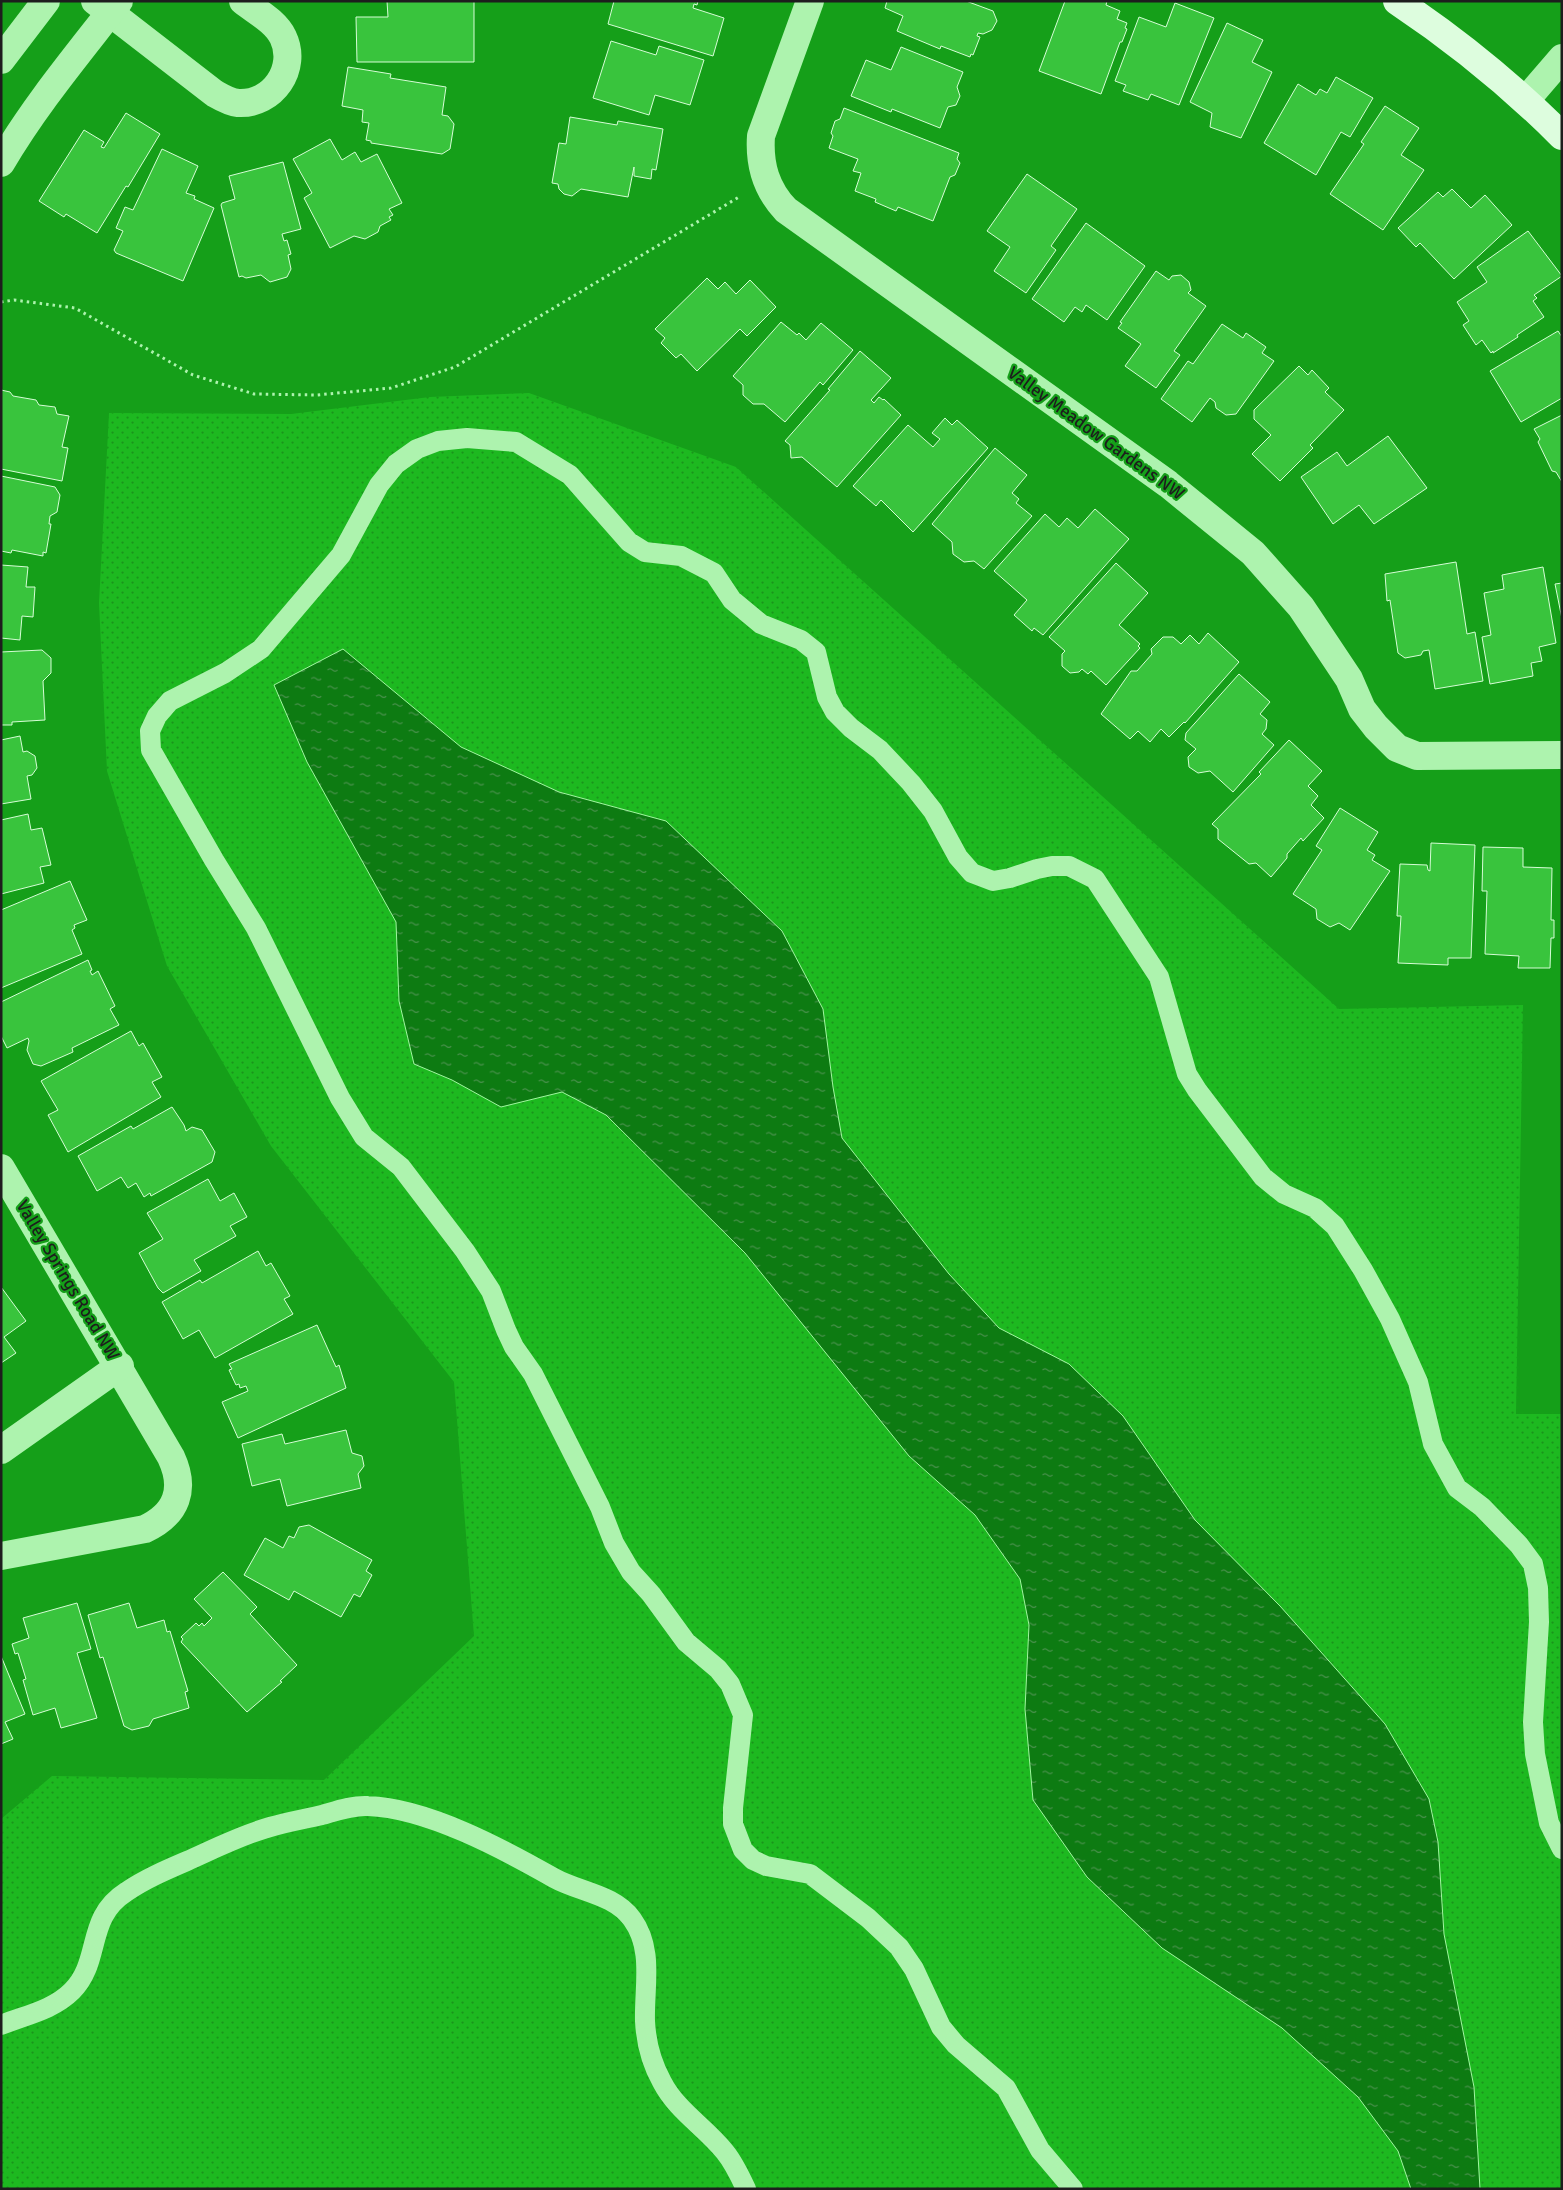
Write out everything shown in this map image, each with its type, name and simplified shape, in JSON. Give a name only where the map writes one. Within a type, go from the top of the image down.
[{"type":"street","points":[[1,60],[46,1]]},
{"type":"street","points":[[1,162],[108,5],[225,100],[237,103],[251,102],[264,98],[278,84],[287,66],[287,52],[283,38],[276,26],[243,1]]},
{"type":"street","name":"Valley Meadow Gardens NW","points":[[810,1],[761,136],[760,151],[764,174],[773,194],[786,210],[1168,484],[1253,553],[1301,607],[1349,678],[1362,709],[1376,727],[1397,748],[1417,756],[1562,755]]},
{"type":"street","points":[[1397,1],[1462,47],[1526,100],[1562,136]]},
{"type":"street","points":[[1526,100],[1562,58]]},
{"type":"street","name":"Valley Springs Road NW","points":[[1,1168],[120,1366],[177,1470],[178,1492],[170,1512],[159,1522],[145,1529],[1,1556]]},
{"type":"street","name":"Valley Springs Road NW","points":[[1,1450],[120,1366]]},
{"type":"lane","points":[[1073,2189],[1040,2150],[1006,2088],[956,2046],[941,2027],[914,1969],[899,1947],[868,1918],[810,1874],[766,1866],[753,1860],[743,1850],[733,1824],[733,1808],[743,1714],[730,1684],[718,1669],[686,1642],[651,1594],[631,1572],[614,1543],[600,1507],[533,1374],[510,1339],[491,1292],[465,1251],[401,1167],[364,1137],[336,1091],[256,928],[214,860],[151,750],[150,731],[157,716],[170,701],[225,673],[261,649],[340,555],[379,485],[396,464],[417,449],[438,441],[467,438],[516,442],[570,476],[629,542],[645,552],[681,556],[714,573],[732,600],[761,624],[801,640],[816,652],[828,697],[835,712],[851,728],[880,750],[910,783],[933,811],[958,856],[972,873],[993,880],[1010,878],[1037,868],[1069,866],[1096,879],[1159,977],[1187,1074],[1197,1090],[1264,1177],[1284,1194],[1315,1208],[1335,1226],[1363,1270],[1390,1319],[1418,1382],[1433,1444],[1457,1488],[1482,1507],[1520,1545],[1533,1564],[1538,1588],[1539,1622],[1533,1722],[1535,1754],[1550,1823],[1562,1849]]},
{"type":"lane","points":[[1,2025],[42,2010],[60,2001],[72,1990],[81,1980],[89,1962],[99,1923],[107,1907],[124,1892],[156,1874],[255,1832],[346,1809],[368,1806],[414,1814],[485,1841],[560,1881],[594,1893],[622,1907],[632,1918],[644,1938],[647,1964],[645,2023],[653,2065],[664,2086],[688,2116],[725,2152],[741,2177],[746,2189]]},
{"type":"path","points":[[1,302],[14,300],[75,308],[193,375],[254,394],[317,395],[391,388],[455,367],[718,211]]},
{"type":"shaded area","points":[[529,393],[736,467],[1339,1009],[1523,1005],[1516,1414],[1562,1414],[1562,2189],[1,2189],[1,1819],[52,1776],[324,1780],[474,1636],[454,1382],[271,1146],[167,966],[107,771],[99,603],[109,413],[291,414],[430,397]]},
{"type":"water","points":[[343,649],[461,747],[559,792],[666,821],[782,931],[823,1009],[842,1138],[949,1274],[999,1328],[1069,1364],[1123,1416],[1195,1520],[1280,1606],[1385,1724],[1429,1799],[1438,1842],[1444,1934],[1474,2087],[1480,2189],[1411,2189],[1398,2151],[1358,2097],[1282,2028],[1162,1948],[1087,1877],[1033,1800],[1025,1709],[1029,1625],[1020,1579],[975,1515],[909,1456],[745,1253],[606,1115],[562,1092],[501,1107],[452,1080],[414,1064],[399,1001],[396,922],[307,762],[274,685]]},
{"type":"building","points":[[387,1],[474,1],[474,62],[357,62],[356,17],[388,17]]},
{"type":"building","points":[[614,1],[698,1],[697,5],[694,4],[693,8],[724,18],[713,56],[608,24]]},
{"type":"building","points":[[887,1],[966,1],[993,11],[997,21],[992,30],[983,34],[978,33],[977,36],[980,37],[973,55],[971,54],[970,57],[941,46],[940,49],[897,31],[903,16],[885,8]]},
{"type":"building","points":[[1065,1],[1107,1],[1106,5],[1120,11],[1117,19],[1127,23],[1125,28],[1127,29],[1122,42],[1120,42],[1101,94],[1039,71]]},
{"type":"building","points":[[1175,3],[1214,18],[1179,105],[1151,94],[1148,100],[1123,91],[1126,85],[1115,81],[1139,17],[1166,27]]},
{"type":"building","points":[[1227,23],[1263,40],[1252,62],[1272,72],[1241,138],[1210,127],[1212,113],[1190,102]]},
{"type":"building","points":[[611,41],[656,55],[659,46],[704,60],[690,105],[655,95],[649,115],[593,98]]},
{"type":"building","points":[[901,47],[963,72],[957,87],[960,96],[956,105],[948,107],[940,128],[892,109],[891,112],[851,96],[866,60],[891,70]]},
{"type":"building","points":[[348,67],[391,74],[390,78],[446,87],[442,115],[448,116],[454,124],[450,149],[442,154],[371,143],[371,141],[366,140],[369,123],[362,122],[363,110],[342,106]]},
{"type":"building","points":[[1336,77],[1373,98],[1350,137],[1341,132],[1316,175],[1264,143],[1298,84],[1316,95],[1320,89],[1327,93]]},
{"type":"building","points":[[1385,106],[1419,128],[1401,155],[1424,170],[1383,230],[1330,194],[1364,144],[1361,142]]},
{"type":"building","points":[[844,108],[959,153],[957,159],[960,163],[955,175],[950,177],[933,221],[898,207],[896,211],[875,202],[876,199],[855,191],[861,173],[853,171],[858,159],[829,148],[835,121],[840,119]]},
{"type":"building","points":[[126,113],[160,134],[97,233],[66,214],[64,217],[39,201],[84,130],[104,142],[101,147],[104,148]]},
{"type":"building","points":[[570,117],[617,125],[618,121],[663,129],[656,170],[652,169],[651,179],[634,176],[634,167],[628,197],[581,189],[572,196],[564,194],[559,189],[558,184],[552,183],[559,143],[566,144]]},
{"type":"building","points":[[330,139],[342,160],[355,152],[361,162],[377,154],[402,203],[389,209],[393,215],[389,217],[391,220],[380,226],[378,232],[365,239],[354,236],[330,248],[304,198],[312,193],[293,159]]},
{"type":"building","points":[[162,149],[198,166],[186,193],[195,196],[194,199],[214,208],[183,281],[116,253],[114,250],[123,231],[116,228],[125,207],[133,210]]},
{"type":"building","points":[[283,162],[301,229],[282,234],[284,241],[287,240],[291,254],[288,255],[291,269],[287,277],[270,282],[261,275],[246,278],[239,277],[221,205],[235,199],[229,176]]},
{"type":"building","points":[[1027,174],[1077,209],[1051,246],[1056,250],[1026,293],[994,271],[1010,247],[987,231]]},
{"type":"building","points":[[1452,189],[1471,208],[1485,195],[1512,225],[1454,279],[1420,243],[1416,247],[1398,228],[1438,192],[1443,197]]},
{"type":"building","points":[[1086,223],[1145,266],[1107,320],[1086,305],[1082,312],[1075,307],[1064,322],[1032,299]]},
{"type":"building","points":[[1528,231],[1562,276],[1534,295],[1537,298],[1533,301],[1544,317],[1517,335],[1518,337],[1491,353],[1482,340],[1476,345],[1463,325],[1469,321],[1457,302],[1487,282],[1477,267]]},
{"type":"building","points":[[1156,271],[1169,280],[1172,276],[1181,275],[1189,282],[1191,290],[1188,293],[1206,306],[1174,351],[1180,355],[1156,388],[1125,366],[1141,344],[1118,328],[1122,323],[1120,322]]},
{"type":"building","points":[[707,278],[718,289],[725,282],[736,294],[750,280],[776,307],[747,336],[740,329],[697,371],[681,354],[676,358],[661,343],[665,338],[655,329]]},
{"type":"building","points":[[781,322],[797,335],[799,333],[806,340],[821,323],[853,350],[823,385],[820,382],[785,422],[764,404],[753,404],[743,395],[743,385],[733,376]]},
{"type":"building","points":[[1222,324],[1243,338],[1246,333],[1266,347],[1262,353],[1274,361],[1236,414],[1226,415],[1216,408],[1215,402],[1210,398],[1192,422],[1161,399],[1188,361],[1193,364]]},
{"type":"building","points":[[1558,331],[1562,337],[1562,398],[1521,422],[1490,371]]},
{"type":"building","points":[[860,351],[891,378],[871,400],[874,403],[879,397],[884,399],[901,415],[837,487],[802,457],[791,458],[790,445],[785,441],[830,390],[828,389]]},
{"type":"building","points":[[1299,366],[1308,375],[1312,370],[1329,388],[1325,392],[1344,410],[1310,445],[1313,448],[1280,481],[1252,454],[1271,435],[1254,419],[1254,410]]},
{"type":"building","points":[[1,390],[10,392],[13,396],[36,400],[39,405],[55,407],[57,414],[69,416],[62,447],[68,448],[62,481],[1,469]]},
{"type":"building","points":[[1562,415],[1562,482],[1556,472],[1552,471],[1538,442],[1540,439],[1534,429]]},
{"type":"building","points":[[945,418],[952,425],[957,420],[988,448],[913,532],[881,500],[876,506],[853,486],[908,425],[933,447],[940,439],[932,433]]},
{"type":"building","points":[[1388,436],[1427,488],[1374,524],[1359,505],[1333,524],[1301,477],[1337,452],[1347,466]]},
{"type":"building","points":[[995,448],[1027,475],[1012,493],[1019,499],[1016,503],[1032,516],[984,569],[974,561],[964,562],[953,554],[952,542],[932,524]]},
{"type":"building","points":[[1,476],[55,487],[60,495],[57,512],[50,516],[49,524],[51,524],[46,553],[43,552],[43,556],[12,550],[11,553],[1,551]]},
{"type":"building","points":[[1095,509],[1129,539],[1043,635],[1034,628],[1032,631],[1014,615],[1027,600],[994,571],[1045,514],[1059,527],[1067,518],[1078,528]]},
{"type":"building","points":[[1456,562],[1467,634],[1475,632],[1483,681],[1435,689],[1429,650],[1423,651],[1421,655],[1405,658],[1398,653],[1390,600],[1387,601],[1385,574]]},
{"type":"building","points":[[1116,563],[1148,593],[1119,625],[1140,644],[1138,646],[1140,648],[1106,685],[1091,671],[1088,674],[1082,669],[1079,672],[1070,673],[1062,666],[1062,654],[1065,651],[1049,637]]},
{"type":"building","points":[[1,565],[28,567],[26,587],[35,587],[33,617],[22,616],[20,640],[1,638]]},
{"type":"building","points":[[1543,567],[1556,643],[1539,647],[1542,661],[1531,663],[1533,676],[1490,684],[1482,637],[1491,635],[1484,593],[1504,589],[1502,575]]},
{"type":"building","points":[[1562,583],[1562,619],[1555,584]]},
{"type":"building","points":[[1208,633],[1239,662],[1185,723],[1169,737],[1161,729],[1150,742],[1138,731],[1130,739],[1101,714],[1131,671],[1137,671],[1152,654],[1151,649],[1163,637],[1173,637],[1181,644],[1190,635],[1199,644]]},
{"type":"building","points":[[42,650],[51,658],[51,673],[43,681],[45,720],[12,722],[12,725],[1,725],[1,652]]},
{"type":"building","points":[[1239,674],[1270,702],[1260,714],[1267,720],[1266,729],[1262,734],[1274,745],[1233,792],[1210,771],[1198,773],[1189,767],[1188,757],[1196,749],[1185,740],[1186,733]]},
{"type":"building","points":[[20,736],[23,752],[27,751],[35,756],[37,768],[32,775],[27,776],[31,799],[1,804],[1,740]]},
{"type":"building","points":[[1289,740],[1322,771],[1308,786],[1318,796],[1311,805],[1324,818],[1303,841],[1301,838],[1271,877],[1256,863],[1249,864],[1218,839],[1218,829],[1212,824],[1261,774],[1259,772]]},
{"type":"building","points":[[1340,808],[1378,832],[1367,850],[1375,855],[1372,860],[1390,871],[1350,930],[1339,923],[1330,927],[1317,919],[1316,909],[1293,894],[1322,850],[1316,846]]},
{"type":"building","points":[[28,814],[31,830],[42,828],[51,865],[40,867],[44,883],[1,894],[1,820]]},
{"type":"building","points":[[1431,843],[1475,845],[1471,958],[1448,958],[1448,965],[1398,963],[1401,916],[1397,916],[1400,864],[1427,865],[1430,871]]},
{"type":"building","points":[[1483,847],[1523,848],[1523,867],[1552,868],[1551,920],[1554,920],[1554,938],[1551,938],[1550,968],[1518,968],[1519,956],[1485,954],[1487,891],[1482,891]]},
{"type":"building","points":[[70,881],[87,920],[74,925],[75,928],[72,930],[82,954],[1,988],[1,910]]},
{"type":"building","points":[[88,960],[92,975],[98,971],[115,1006],[110,1009],[119,1025],[72,1048],[73,1052],[41,1066],[33,1064],[27,1050],[28,1038],[7,1048],[1,1036],[1,1002]]},
{"type":"building","points":[[131,1031],[139,1046],[143,1043],[162,1077],[152,1082],[161,1097],[68,1152],[48,1115],[58,1110],[41,1081]]},
{"type":"building","points":[[172,1107],[186,1131],[192,1127],[202,1130],[215,1152],[212,1162],[151,1196],[150,1193],[144,1197],[136,1183],[128,1188],[121,1177],[97,1191],[78,1156],[131,1126],[133,1129]]},
{"type":"building","points":[[208,1179],[220,1201],[234,1193],[247,1217],[230,1226],[236,1236],[194,1260],[201,1271],[163,1293],[158,1288],[139,1253],[163,1239],[147,1213]]},
{"type":"building","points":[[258,1251],[266,1266],[271,1263],[290,1296],[284,1299],[293,1314],[215,1358],[199,1330],[183,1339],[162,1302],[200,1280],[202,1283]]},
{"type":"building","points":[[1,1287],[26,1321],[4,1337],[16,1353],[1,1363]]},
{"type":"building","points":[[317,1325],[336,1367],[339,1365],[346,1388],[238,1438],[222,1402],[248,1391],[246,1386],[240,1388],[239,1384],[236,1385],[229,1370],[232,1369],[229,1364]]},
{"type":"building","points":[[346,1430],[352,1453],[362,1456],[364,1466],[358,1474],[361,1488],[287,1506],[280,1479],[252,1486],[242,1444],[282,1434],[285,1444]]},
{"type":"building","points":[[309,1525],[372,1560],[366,1571],[372,1575],[360,1597],[354,1594],[341,1617],[294,1591],[289,1600],[244,1575],[265,1538],[283,1548],[289,1536],[294,1538],[299,1527]]},
{"type":"building","points":[[223,1572],[257,1607],[250,1614],[297,1665],[280,1681],[282,1682],[247,1712],[181,1642],[183,1639],[181,1637],[196,1623],[199,1626],[202,1623],[204,1626],[212,1618],[194,1599]]},
{"type":"building","points":[[77,1603],[91,1649],[77,1653],[97,1718],[61,1728],[55,1708],[33,1715],[23,1680],[26,1679],[18,1653],[15,1654],[12,1644],[29,1638],[23,1618]]},
{"type":"building","points":[[129,1603],[137,1628],[164,1620],[167,1632],[170,1631],[188,1691],[185,1692],[189,1708],[153,1719],[149,1726],[132,1730],[124,1726],[103,1657],[100,1658],[88,1615]]},
{"type":"building","points":[[1,1656],[25,1714],[5,1722],[13,1739],[1,1744]]}]
